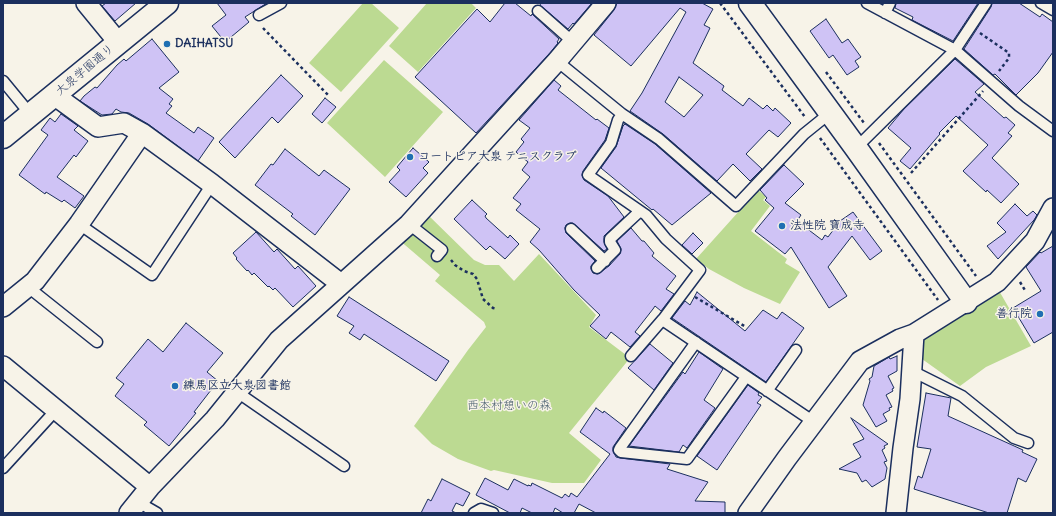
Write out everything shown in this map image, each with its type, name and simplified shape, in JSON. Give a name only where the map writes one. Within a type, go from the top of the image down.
[{"type":"street","points":[[86,3],[118,42]]},
{"type":"street","name":"大泉学園通り","points":[[3,138],[167,3]]},
{"type":"street","points":[[134,508],[150,487],[215,419],[279,340],[409,224],[557,61],[606,3]]},
{"type":"street","points":[[750,3],[966,302]]},
{"type":"street","points":[[54,95],[98,127],[124,123],[142,133],[212,184],[341,284]]},
{"type":"street","points":[[3,307],[35,281],[79,224],[142,133]]},
{"type":"street","points":[[748,513],[782,464],[860,361],[900,339],[914,334],[997,282],[1035,241],[1053,208]]},
{"type":"street","points":[[896,513],[910,399],[914,334]]},
{"type":"street","points":[[3,366],[150,487]]},
{"type":"lane","points":[[260,15],[281,3]]},
{"type":"lane","points":[[867,3],[955,50],[1019,106],[1053,131]]},
{"type":"lane","points":[[885,13],[890,3]]},
{"type":"lane","points":[[856,148],[955,50],[986,3]]},
{"type":"lane","points":[[1041,3],[1053,10]]},
{"type":"lane","points":[[538,11],[573,42]]},
{"type":"lane","points":[[557,61],[622,114],[659,139],[736,206],[804,134],[830,113]]},
{"type":"lane","points":[[3,81],[31,115]]},
{"type":"lane","points":[[622,114],[618,120],[611,143],[588,175],[646,215],[666,239],[699,268],[700,272],[663,319],[631,356]]},
{"type":"lane","points":[[79,224],[152,275],[212,184]]},
{"type":"lane","points":[[597,268],[615,250],[610,242],[610,238],[640,211]]},
{"type":"lane","points":[[409,224],[440,253]]},
{"type":"lane","points":[[571,228],[605,261]]},
{"type":"lane","points":[[28,287],[97,342]]},
{"type":"lane","points":[[663,319],[814,422]]},
{"type":"lane","points":[[696,342],[620,448],[621,452],[687,459],[746,377]]},
{"type":"lane","points":[[767,391],[796,350]]},
{"type":"lane","points":[[912,371],[962,396],[1014,438],[1028,443]]},
{"type":"lane","points":[[237,392],[344,466]]},
{"type":"lane","points":[[3,468],[56,410]]},
{"type":"lane","points":[[134,508],[157,513]]},
{"type":"lane","points":[[474,513],[481,509],[493,513]]},
{"type":"path","points":[[720,3],[812,127],[947,314]]},
{"type":"path","points":[[260,15],[258,20],[261,26],[329,96]]},
{"type":"path","points":[[911,173],[991,82],[1009,58],[1010,54],[970,27]]},
{"type":"path","points":[[825,71],[985,290]]},
{"type":"path","points":[[440,253],[464,271],[473,274],[478,279],[483,299],[493,308],[497,309]]},
{"type":"path","points":[[1019,280],[1026,292]]},
{"type":"path","points":[[684,291],[746,328]]},
{"type":"green space","points":[[363,3],[371,3],[399,28],[341,92],[309,63]]},
{"type":"green space","points":[[427,3],[471,3],[476,8],[418,72],[389,46]]},
{"type":"green space","points":[[384,60],[443,112],[385,177],[327,123]]},
{"type":"green space","points":[[758,190],[766,197],[763,200],[770,206],[751,231],[787,259],[785,263],[800,272],[780,304],[744,288],[709,269],[696,259]]},
{"type":"green space","name":"西本村憩いの森","points":[[426,213],[474,260],[485,265],[499,265],[514,281],[539,254],[596,315],[589,327],[630,358],[569,433],[601,460],[584,483],[552,483],[494,470],[491,471],[458,459],[432,444],[414,426],[486,327],[484,322],[435,281],[440,275],[398,239]]},
{"type":"green space","points":[[998,289],[1031,346],[986,367],[960,386],[922,359],[924,335]]},
{"type":"building","points":[[106,3],[136,3],[115,21],[102,6]]},
{"type":"building","points":[[217,3],[267,3],[245,17],[249,22],[225,42],[212,26],[226,15]]},
{"type":"building","points":[[505,3],[515,3],[531,16],[532,14],[559,39],[557,42],[558,43],[549,54],[476,133],[415,77],[477,9],[490,22]]},
{"type":"building","points":[[541,3],[592,3],[568,29],[540,5]]},
{"type":"building","points":[[617,3],[702,3],[713,9],[704,25],[710,28],[693,63],[724,86],[722,90],[743,106],[749,98],[763,109],[767,105],[773,111],[775,108],[791,123],[778,137],[769,130],[746,154],[762,169],[750,181],[733,164],[717,181],[663,134],[630,111],[642,93],[686,12],[680,8],[631,66],[594,35],[614,10]],"holes":[[[679,77],[703,95],[684,117],[665,102]]]},
{"type":"building","points":[[896,3],[978,3],[953,41],[912,20],[913,17],[895,8]]},
{"type":"building","points":[[992,3],[1019,3],[1040,17],[1042,14],[1053,22],[1053,52],[1038,73],[1016,95],[995,74],[993,75],[964,49],[991,7]]},
{"type":"building","points":[[826,19],[842,43],[848,39],[861,57],[855,61],[859,67],[847,75],[833,55],[829,58],[810,31]]},
{"type":"building","points":[[152,39],[179,72],[159,88],[173,99],[169,104],[172,106],[166,113],[194,133],[198,127],[214,138],[198,161],[148,124],[129,113],[121,112],[116,109],[112,114],[102,115],[80,101],[95,87],[97,88],[117,65],[124,59],[126,61]]},
{"type":"building","points":[[955,59],[984,84],[975,92],[1004,118],[1006,117],[1015,125],[1008,133],[1012,136],[992,158],[1019,184],[1001,203],[987,190],[986,192],[963,171],[988,145],[956,116],[939,133],[940,134],[910,169],[900,161],[911,148],[888,128],[904,109]]},
{"type":"building","points":[[281,75],[303,96],[278,123],[272,117],[235,158],[219,142]]},
{"type":"building","points":[[554,80],[561,86],[558,90],[596,120],[597,119],[609,128],[605,140],[583,171],[582,175],[584,180],[608,196],[624,217],[604,236],[604,242],[607,249],[604,251],[573,223],[566,225],[566,233],[595,261],[591,266],[591,269],[593,273],[598,274],[609,266],[620,254],[621,249],[617,241],[631,228],[654,253],[652,256],[676,276],[666,289],[674,294],[661,311],[655,306],[635,332],[640,336],[630,347],[611,332],[606,339],[590,326],[600,315],[574,290],[539,250],[530,242],[540,229],[516,210],[521,204],[513,198],[530,177],[522,170],[528,162],[516,152],[524,142],[521,139],[530,128],[519,120]]},
{"type":"building","points":[[325,98],[336,107],[322,123],[312,114]]},
{"type":"building","points":[[61,114],[78,126],[74,130],[88,141],[76,157],[74,155],[57,177],[84,196],[75,208],[64,200],[62,202],[46,192],[45,194],[19,175],[48,135],[41,130],[50,118],[55,122]]},
{"type":"building","points":[[625,124],[655,144],[711,193],[672,225],[601,168],[616,147]]},
{"type":"building","points":[[413,148],[429,162],[423,168],[428,173],[406,197],[389,182],[400,170],[397,167]]},
{"type":"building","points":[[285,149],[319,176],[324,170],[350,189],[315,235],[291,216],[293,214],[255,185]]},
{"type":"building","points":[[784,165],[804,184],[785,203],[801,215],[797,221],[822,240],[825,235],[828,237],[840,221],[853,212],[882,251],[870,260],[852,236],[828,267],[847,296],[829,308],[791,247],[785,254],[755,231],[774,208],[765,200],[767,198],[760,190]]},
{"type":"building","points":[[472,200],[487,214],[485,216],[486,218],[508,238],[510,235],[519,244],[505,259],[490,246],[486,250],[454,219]]},
{"type":"building","points":[[1015,204],[1027,216],[1033,211],[1037,215],[998,259],[987,246],[1006,232],[997,223]]},
{"type":"building","points":[[256,232],[274,252],[277,249],[295,269],[298,266],[316,286],[293,307],[275,288],[273,290],[269,286],[268,287],[254,273],[252,275],[248,270],[247,271],[236,259],[237,258],[233,253]]},
{"type":"building","points":[[693,233],[703,243],[692,254],[682,245]]},
{"type":"building","points":[[1053,246],[1053,332],[1034,343],[1013,308],[1041,291],[1026,267],[1040,252],[1041,253]]},
{"type":"building","points":[[697,292],[745,331],[763,310],[777,319],[782,312],[804,328],[766,382],[672,318],[685,301],[690,305]]},
{"type":"building","points":[[349,297],[449,361],[436,381],[364,334],[360,340],[349,333],[354,326],[337,316]]},
{"type":"building","points":[[186,323],[223,353],[207,372],[218,381],[194,412],[196,413],[169,446],[144,425],[147,422],[115,396],[124,384],[116,378],[148,339],[163,352]]},
{"type":"building","points":[[650,344],[673,363],[654,390],[628,368]]},
{"type":"building","points":[[699,352],[723,369],[704,400],[715,408],[687,448],[683,445],[679,452],[629,446],[683,372],[685,374]]},
{"type":"building","points":[[897,356],[897,371],[888,376],[894,388],[892,389],[893,391],[886,395],[892,407],[883,414],[887,421],[876,427],[863,405],[870,381],[869,379],[872,377],[874,366],[889,357],[890,359]]},
{"type":"building","points":[[748,385],[762,397],[757,403],[761,405],[717,470],[697,456]]},
{"type":"building","points":[[926,393],[951,398],[948,416],[1023,450],[1022,452],[1037,459],[1026,482],[1018,478],[1007,513],[989,513],[914,489],[918,476],[922,478],[931,449],[917,447]]},
{"type":"building","points":[[596,408],[603,413],[604,411],[626,428],[613,447],[616,457],[670,464],[667,469],[708,482],[695,501],[725,502],[725,513],[596,513],[579,504],[574,513],[563,513],[555,508],[553,513],[532,513],[522,508],[520,513],[510,513],[476,495],[485,478],[508,490],[514,479],[528,486],[531,486],[532,483],[562,498],[565,494],[569,497],[571,493],[577,497],[610,454],[580,432]]},
{"type":"building","points":[[851,418],[888,444],[884,446],[885,448],[882,450],[887,461],[884,462],[887,468],[885,479],[872,487],[866,480],[862,482],[857,473],[839,469],[861,457],[853,444],[864,439]]},
{"type":"building","points":[[442,479],[470,493],[463,506],[456,503],[452,511],[456,513],[421,513],[428,499],[431,501]]},
{"type":"place","name":"DAIHATSU","points":[[167,44]]},
{"type":"place","name":"コートピア大泉 テニスクラブ","points":[[410,157]]},
{"type":"place","name":"法性院 寶成寺","points":[[782,226]]},
{"type":"place","name":"善行院","points":[[1040,314]]},
{"type":"place","name":"練馬区立大泉図書館","points":[[175,386]]}]
